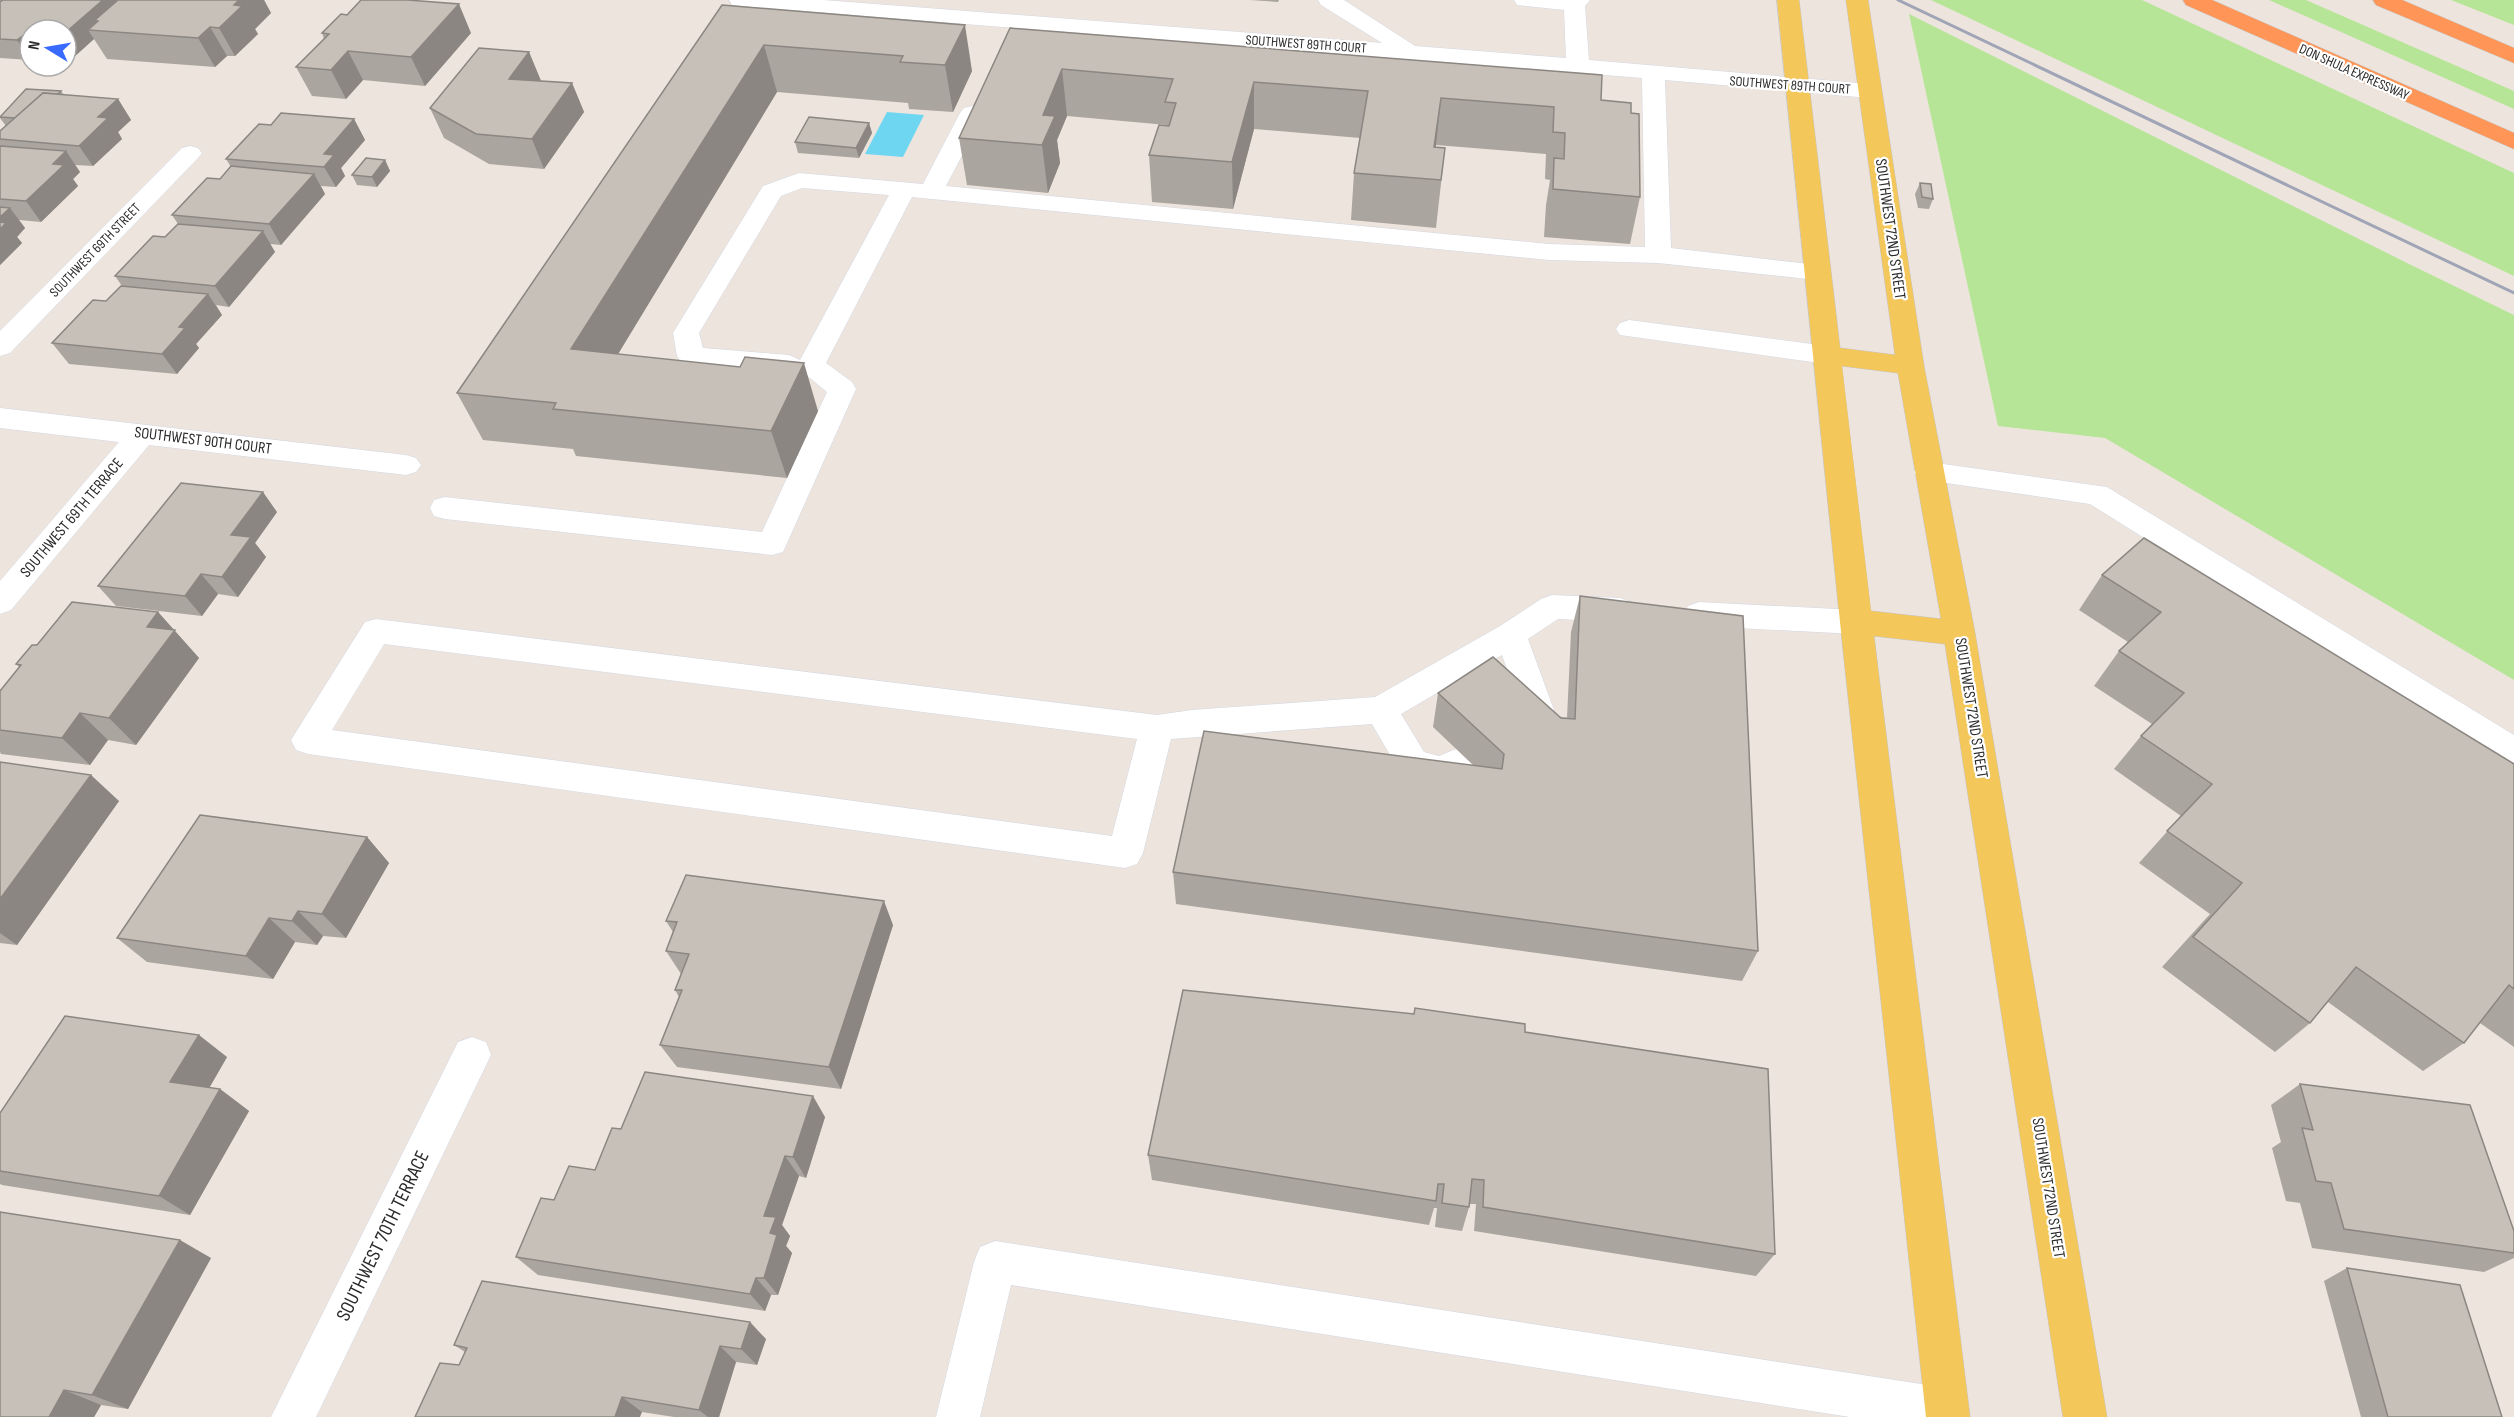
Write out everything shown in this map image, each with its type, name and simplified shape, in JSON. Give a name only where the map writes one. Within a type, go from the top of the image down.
[{"type":"highway","name":"DON SHULA EXPRESSWAY","points":[[2194,0],[2514,142]]},
{"type":"highway","points":[[2384,0],[2514,56]]},
{"type":"main road","points":[[1788,0],[1856,622],[1948,1414]]},
{"type":"main road","name":"SOUTHWEST 72ND STREET","points":[[1857,0],[1910,366],[1959,633],[2085,1417]]},
{"type":"main road","points":[[1827,355],[1910,366]]},
{"type":"main road","points":[[1856,622],[1959,633]]},
{"type":"street","name":"SOUTHWEST 89TH COURT","points":[[740,0],[913,7],[1015,30],[1410,52],[1870,91]]},
{"type":"street","points":[[1329,0],[1410,52]]},
{"type":"street","points":[[1525,0],[1577,3],[1578,66]]},
{"type":"street","points":[[1653,72],[1658,255]]},
{"type":"street","points":[[811,366],[917,191],[972,113]]},
{"type":"street","name":"SOUTHWEST 69TH STREET","points":[[0,347],[190,153]]},
{"type":"street","points":[[445,508],[772,544],[842,389],[811,366],[692,356],[686,333],[772,191],[799,180],[1550,252],[1658,255],[1817,272]]},
{"type":"street","points":[[1629,329],[1827,355]]},
{"type":"street","name":"SOUTHWEST 90TH COURT","points":[[0,418],[406,465]]},
{"type":"street","name":"SOUTHWEST 69TH TERRACE","points":[[0,602],[143,433]]},
{"type":"street","points":[[1929,472],[2097,494],[2514,752]]},
{"type":"street","points":[[1157,728],[1125,853],[308,740],[376,631],[1157,728],[1192,723],[1381,710],[1511,635],[1552,607],[1856,622]]},
{"type":"street","points":[[1511,635],[1542,724],[1529,730]]},
{"type":"street","points":[[1381,710],[1412,762],[1441,771],[1466,759]]},
{"type":"street","name":"SOUTHWEST 70TH TERRACE","points":[[293,1417],[472,1055]]},
{"type":"street","points":[[958,1417],[995,1262],[1948,1414]]},
{"type":"green space","points":[[1931,0],[2142,0],[2514,173],[2514,276]]},
{"type":"green space","points":[[2269,0],[2306,0],[2514,91],[2514,109]]},
{"type":"green space","points":[[2451,0],[2514,0],[2514,25]]},
{"type":"green space","points":[[1909,14],[2514,315],[2514,680],[2105,438],[1998,426]]},
{"type":"water","points":[[887,112],[924,115],[903,157],[865,154]]},
{"type":"building","points":[[3,0],[103,0],[78,22],[78,18],[18,18],[17,40],[0,39],[0,2]]},
{"type":"building","points":[[118,0],[239,0],[234,5],[242,6],[219,28],[210,27],[198,38],[88,30],[98,21],[95,20]]},
{"type":"building","points":[[361,0],[408,0],[459,4],[411,57],[348,51],[331,70],[296,67],[329,34],[322,33],[341,14],[347,15]]},
{"type":"building","points":[[722,5],[965,25],[945,65],[900,62],[903,56],[764,45],[571,349],[740,367],[745,357],[804,363],[771,431],[553,409],[556,403],[457,393]]},
{"type":"building","points":[[1010,28],[1602,75],[1601,100],[1631,103],[1631,113],[1639,114],[1640,197],[1553,189],[1554,158],[1564,159],[1565,133],[1553,132],[1554,107],[1441,98],[1434,147],[1445,148],[1441,180],[1354,173],[1368,91],[1254,82],[1232,162],[1149,155],[1159,125],[1169,126],[1176,103],[1165,102],[1173,79],[1062,69],[1043,115],[1055,116],[1042,145],[959,138]]},
{"type":"building","points":[[479,48],[529,52],[509,79],[572,83],[532,139],[476,134],[430,108]]},
{"type":"building","points":[[26,89],[61,91],[58,94],[43,93],[15,118],[0,117]]},
{"type":"building","points":[[43,93],[118,99],[98,117],[108,118],[79,146],[0,139],[0,131]]},
{"type":"building","points":[[281,113],[354,119],[324,154],[334,155],[324,167],[226,159],[259,124],[271,125]]},
{"type":"building","points":[[809,117],[869,123],[856,148],[795,142]]},
{"type":"building","points":[[0,146],[66,151],[53,164],[64,165],[26,201],[0,199]]},
{"type":"building","points":[[366,158],[385,160],[372,177],[352,175]]},
{"type":"building","points":[[231,166],[314,174],[269,224],[172,215],[207,178],[220,179]]},
{"type":"building","points":[[1920,183],[1931,184],[1933,199],[1922,197]]},
{"type":"building","points":[[0,207],[10,208],[0,217]]},
{"type":"building","points":[[178,224],[263,231],[215,286],[115,276],[153,236],[165,237]]},
{"type":"building","points":[[121,286],[208,294],[179,327],[185,328],[162,354],[52,343],[93,300],[106,301]]},
{"type":"building","points":[[181,483],[263,492],[231,535],[251,537],[222,577],[201,574],[185,596],[98,586]]},
{"type":"building","points":[[2144,538],[2514,764],[2514,989],[2509,985],[2464,1043],[2356,967],[2310,1023],[2193,937],[2242,883],[2167,831],[2212,784],[2141,736],[2184,693],[2119,651],[2161,612],[2102,575]]},
{"type":"building","points":[[1580,596],[1743,616],[1758,951],[1173,872],[1204,731],[1502,769],[1504,754],[1438,693],[1493,657],[1561,718],[1575,719]]},
{"type":"building","points":[[72,602],[158,612],[147,627],[175,630],[109,718],[80,713],[62,738],[0,730],[0,691],[21,665],[16,664],[32,645],[37,645]]},
{"type":"building","points":[[0,762],[91,775],[0,899]]},
{"type":"building","points":[[200,815],[367,837],[322,914],[298,911],[292,921],[269,918],[246,956],[117,938]]},
{"type":"building","points":[[686,875],[884,901],[829,1067],[660,1045],[682,990],[675,990],[689,954],[666,951],[677,922],[666,921]]},
{"type":"building","points":[[1183,990],[1414,1014],[1415,1008],[1525,1024],[1525,1032],[1768,1069],[1775,1254],[1483,1207],[1484,1180],[1472,1179],[1469,1207],[1442,1203],[1444,1184],[1438,1184],[1436,1201],[1148,1155]]},
{"type":"building","points":[[65,1016],[199,1035],[170,1082],[220,1089],[159,1196],[0,1171],[0,1113]]},
{"type":"building","points":[[645,1072],[813,1096],[793,1157],[785,1156],[764,1216],[776,1217],[770,1233],[777,1235],[764,1278],[756,1278],[750,1294],[516,1257],[541,1198],[554,1200],[569,1166],[595,1170],[612,1128],[621,1129]]},
{"type":"building","points":[[2300,1084],[2470,1105],[2514,1231],[2514,1253],[2344,1229],[2331,1183],[2316,1181],[2302,1128],[2313,1130]]},
{"type":"building","points":[[0,1212],[180,1240],[92,1395],[64,1390],[49,1417],[0,1417]]},
{"type":"building","points":[[2347,1268],[2460,1285],[2502,1417],[2388,1417]]},
{"type":"building","points":[[482,1281],[750,1322],[741,1349],[720,1346],[699,1410],[622,1397],[615,1417],[415,1417],[440,1363],[459,1365],[467,1348],[454,1345]]},
{"type":"railway","points":[[1898,0],[2514,293]]}]
